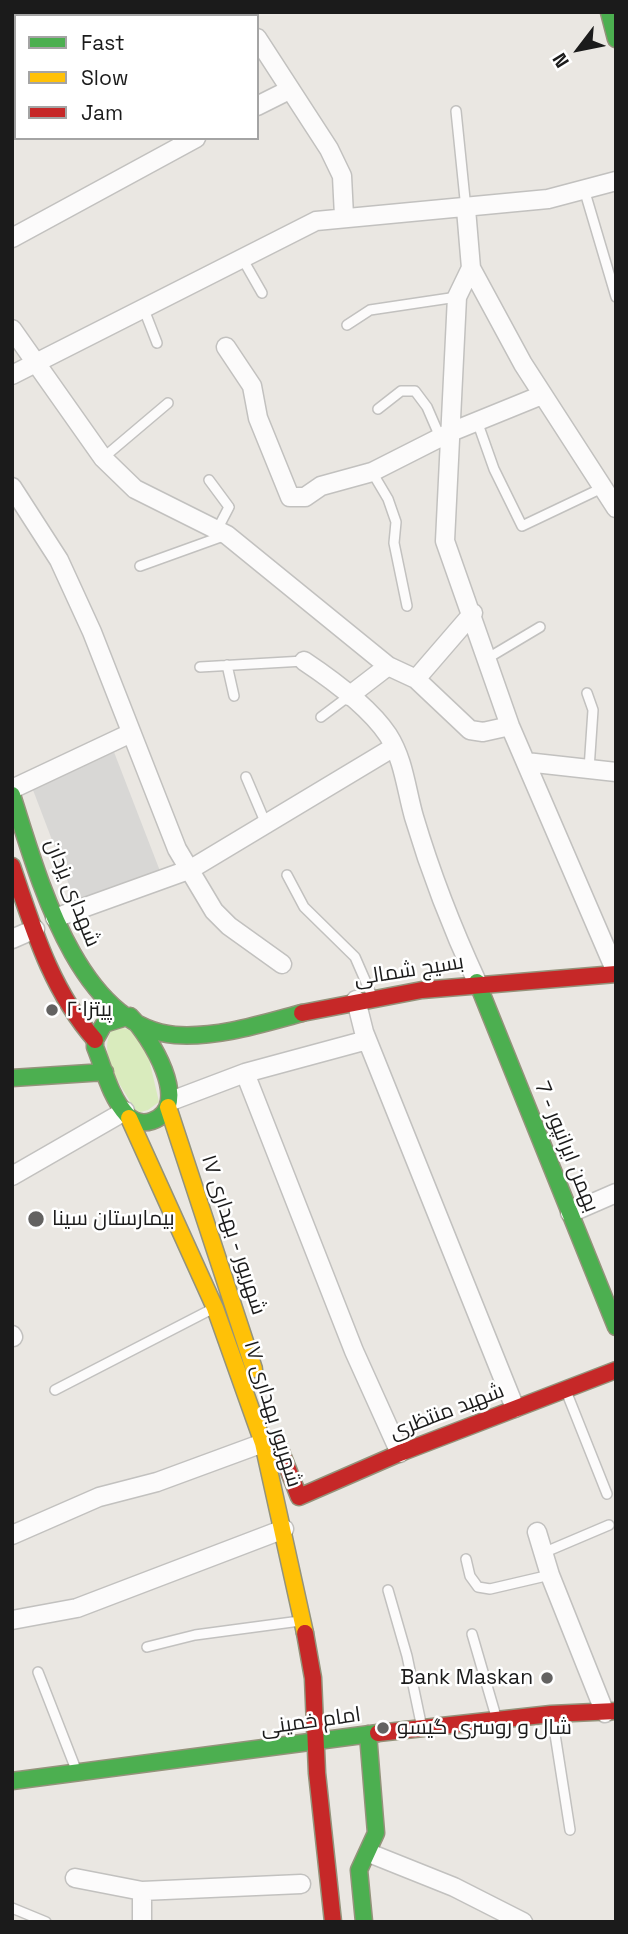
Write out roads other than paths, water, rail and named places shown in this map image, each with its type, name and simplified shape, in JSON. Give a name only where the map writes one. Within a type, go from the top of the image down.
[{"type":"main road","points":[[609,12],[616,39]]},
{"type":"main road","name":"شهدای یزدان","points":[[12,795],[55,918],[83,974],[141,1024]]},
{"type":"main road","points":[[12,866],[35,929],[67,1005],[78,1024],[85,1049],[16,1077]]},
{"type":"main road","name":"بسیج شمالی","points":[[85,1049],[104,1024],[115,1018],[130,1016],[141,1024],[181,1035],[212,1032],[365,999],[477,982],[616,973]]},
{"type":"main road","name":"بهمن ایرانپور - 7","points":[[477,982],[616,1327]]},
{"type":"main road","name":"۱۷ شهریور - بهداری","points":[[141,1024],[165,1074],[169,1104],[181,1143],[296,1495]]},
{"type":"main road","name":"بسیج شمالی","points":[[165,1074],[179,1052],[212,1032]]},
{"type":"main road","name":"۱۷ شهریور بهداری","points":[[85,1049],[105,1072],[127,1114],[215,1308],[263,1443],[284,1529],[313,1678],[318,1740],[317,1773],[333,1922]]},
{"type":"main road","points":[[16,1077],[105,1072]]},
{"type":"main road","points":[[127,1114],[141,1123],[157,1121],[169,1104]]},
{"type":"main road","points":[[143,1153],[151,1137],[158,1134],[165,1133],[181,1143]]},
{"type":"main road","name":"شهید منتظری","points":[[296,1495],[299,1497],[400,1453],[616,1370]]},
{"type":"main road","name":"امام خمینی","points":[[12,1781],[368,1734],[551,1714],[611,1712]]},
{"type":"main road","points":[[364,1922],[359,1870],[376,1833],[368,1734]]},
{"type":"street","points":[[259,41],[329,149],[342,176],[344,216]]},
{"type":"street","points":[[259,105],[289,90]]},
{"type":"street","points":[[12,238],[192,140]]},
{"type":"street","points":[[12,375],[293,230],[317,221],[344,216],[466,209],[548,199],[616,181]]},
{"type":"street","points":[[466,209],[471,268],[542,395],[616,508]]},
{"type":"street","points":[[471,268],[457,297],[447,390],[445,541],[473,613],[510,726],[616,973]]},
{"type":"street","points":[[12,329],[103,458],[135,489],[222,532],[388,666],[416,679],[470,730],[483,732],[510,726]]},
{"type":"street","points":[[226,346],[252,386],[258,418],[290,497],[305,497],[321,486],[372,472],[445,434],[542,395]]},
{"type":"street","points":[[12,487],[59,560],[177,849],[214,911],[229,926],[282,964]]},
{"type":"street","points":[[416,679],[473,613]]},
{"type":"street","points":[[304,661],[349,696],[387,733],[394,747],[444,909],[477,982]]},
{"type":"street","points":[[349,696],[388,666]]},
{"type":"street","points":[[12,789],[131,733]]},
{"type":"street","points":[[55,918],[191,869],[394,747]]},
{"type":"street","points":[[526,762],[616,772]]},
{"type":"street","points":[[12,939],[35,929]]},
{"type":"street","points":[[365,999],[367,1040],[515,1408]]},
{"type":"street","points":[[169,1104],[245,1073],[367,1040]]},
{"type":"street","points":[[245,1073],[354,1351],[400,1453]]},
{"type":"street","points":[[12,1176],[127,1114]]},
{"type":"street","points":[[570,1213],[616,1193]]},
{"type":"street","points":[[12,1535],[99,1497],[157,1482],[263,1443]]},
{"type":"street","points":[[12,1620],[76,1608],[284,1529]]},
{"type":"street","points":[[537,1532],[550,1575],[611,1712]]},
{"type":"street","points":[[369,1853],[454,1887],[523,1922]]},
{"type":"street","points":[[75,1878],[142,1891],[301,1885]]},
{"type":"street","points":[[142,1891],[142,1922]]},
{"type":"lane","points":[[456,111],[466,209]]},
{"type":"lane","points":[[584,189],[616,297]]},
{"type":"lane","points":[[242,256],[262,293]]},
{"type":"lane","points":[[347,325],[370,310],[457,297]]},
{"type":"lane","points":[[143,307],[157,343]]},
{"type":"lane","points":[[378,409],[401,391],[415,391],[445,434]]},
{"type":"lane","points":[[103,458],[168,403]]},
{"type":"lane","points":[[477,421],[499,480],[522,526],[602,488]]},
{"type":"lane","points":[[372,472],[388,499],[396,522],[394,543],[407,606]]},
{"type":"lane","points":[[140,566],[222,532],[229,507],[209,480]]},
{"type":"lane","points":[[488,658],[540,627]]},
{"type":"lane","points":[[200,667],[304,661]]},
{"type":"lane","points":[[228,665],[234,696]]},
{"type":"lane","points":[[587,693],[593,710],[589,769]]},
{"type":"lane","points":[[321,717],[349,696]]},
{"type":"lane","points":[[246,777],[265,824]]},
{"type":"lane","points":[[286,875],[304,907],[355,957],[365,999]]},
{"type":"lane","points":[[55,1390],[215,1308]]},
{"type":"lane","points":[[565,1389],[607,1494]]},
{"type":"lane","points":[[543,1553],[609,1525]]},
{"type":"lane","points":[[466,1559],[470,1576],[478,1587],[490,1588],[550,1575]]},
{"type":"lane","points":[[388,1590],[423,1730]]},
{"type":"lane","points":[[147,1647],[195,1635],[300,1621]]},
{"type":"lane","points":[[472,1634],[497,1721]]},
{"type":"lane","points":[[38,1672],[78,1773]]},
{"type":"lane","points":[[551,1714],[570,1830]]},
{"type":"lane","points":[[12,1908],[46,1922]]},
{"type":"place","name":"پیتزا۲۰","points":[[52,1010]]},
{"type":"place","name":"بیمارستان سینا","points":[[36,1219]]},
{"type":"place","name":"Bank Maskan","points":[[547,1678]]},
{"type":"place","name":"شال و روسری گیسو","points":[[383,1728]]}]
